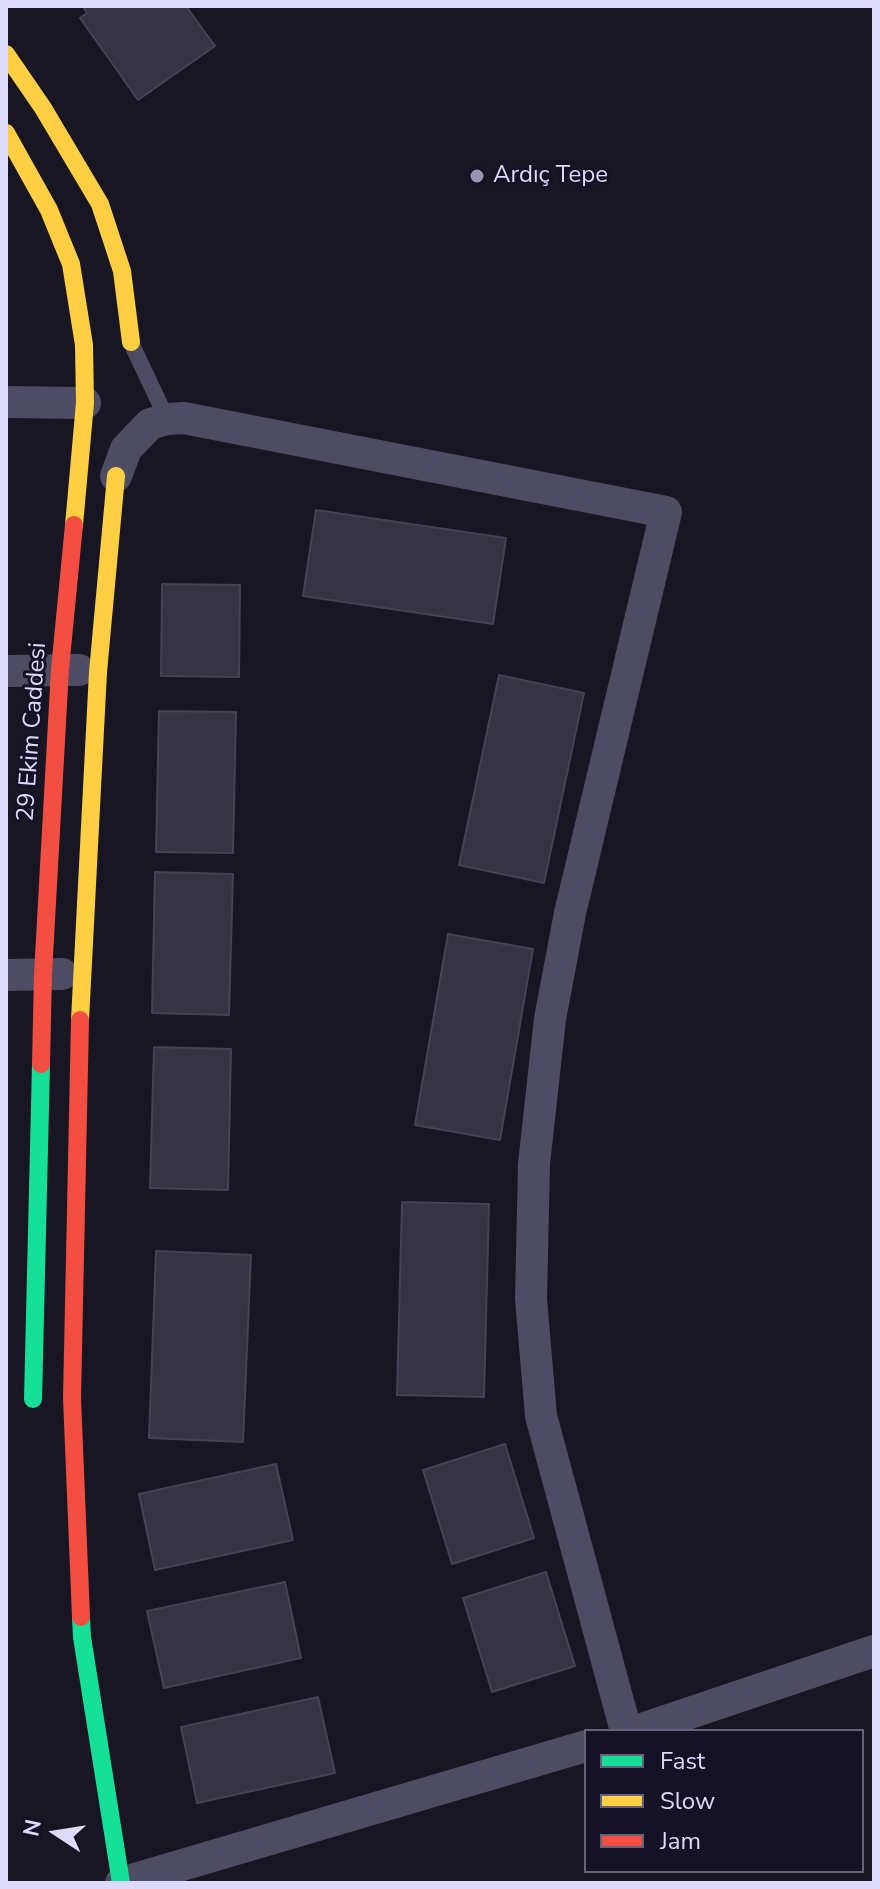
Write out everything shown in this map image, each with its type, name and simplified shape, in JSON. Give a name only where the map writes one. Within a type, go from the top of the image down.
[{"type":"street","points":[[6,54],[43,108],[100,204],[122,271],[131,342]]},
{"type":"street","points":[[6,114],[43,108]]},
{"type":"street","name":"29 Ekim Caddesi","points":[[6,133],[49,210],[71,264],[84,345],[85,403],[60,669],[19,1402]]},
{"type":"street","points":[[6,402],[85,403]]},
{"type":"street","points":[[584,1747],[121,1883],[82,1637],[72,1398],[81,974],[98,672],[116,476],[126,449],[150,424],[184,418],[666,512],[570,913],[550,1019],[534,1164],[531,1299],[541,1416],[625,1729]]},
{"type":"street","points":[[6,671],[60,669],[98,672]]},
{"type":"street","points":[[6,975],[81,974]]},
{"type":"street","points":[[19,1402],[72,1398]]},
{"type":"street","points":[[642,1729],[874,1651]]},
{"type":"lane","points":[[131,342],[167,419]]},
{"type":"building","points":[[83,6],[186,6],[215,46],[138,100],[80,18],[87,13]]},
{"type":"building","points":[[316,510],[506,538],[493,624],[303,596]]},
{"type":"building","points":[[162,584],[240,585],[239,677],[161,676]]},
{"type":"building","points":[[499,675],[584,693],[544,883],[459,865]]},
{"type":"building","points":[[159,711],[236,712],[233,853],[156,852]]},
{"type":"building","points":[[155,872],[233,874],[229,1015],[152,1013]]},
{"type":"building","points":[[448,934],[533,949],[500,1140],[415,1125]]},
{"type":"building","points":[[154,1047],[231,1049],[228,1190],[150,1188]]},
{"type":"building","points":[[402,1202],[489,1204],[484,1397],[397,1395]]},
{"type":"building","points":[[156,1251],[251,1255],[243,1442],[149,1438]]},
{"type":"building","points":[[505,1444],[534,1538],[452,1564],[423,1470]]},
{"type":"building","points":[[276,1464],[293,1540],[155,1570],[139,1494]]},
{"type":"building","points":[[546,1572],[575,1666],[492,1692],[463,1598]]},
{"type":"building","points":[[285,1582],[301,1658],[164,1688],[147,1611]]},
{"type":"building","points":[[318,1697],[335,1773],[197,1803],[181,1727]]},
{"type":"traffic: fast","points":[[33,1399],[41,1064]]},
{"type":"traffic: fast","points":[[81,1617],[121,1883]]},
{"type":"traffic: slow","points":[[6,54],[43,108],[100,204],[122,271],[131,342]]},
{"type":"traffic: slow","points":[[6,133],[49,210],[71,264],[84,345],[85,403],[74,525]]},
{"type":"traffic: slow","points":[[80,1020],[98,672],[116,476]]},
{"type":"traffic: jam","points":[[41,1064],[60,669],[74,525]]},
{"type":"traffic: jam","points":[[80,1020],[72,1398],[81,1617]]},
{"type":"place","name":"Ardıç Tepe","points":[[477,176]]}]
